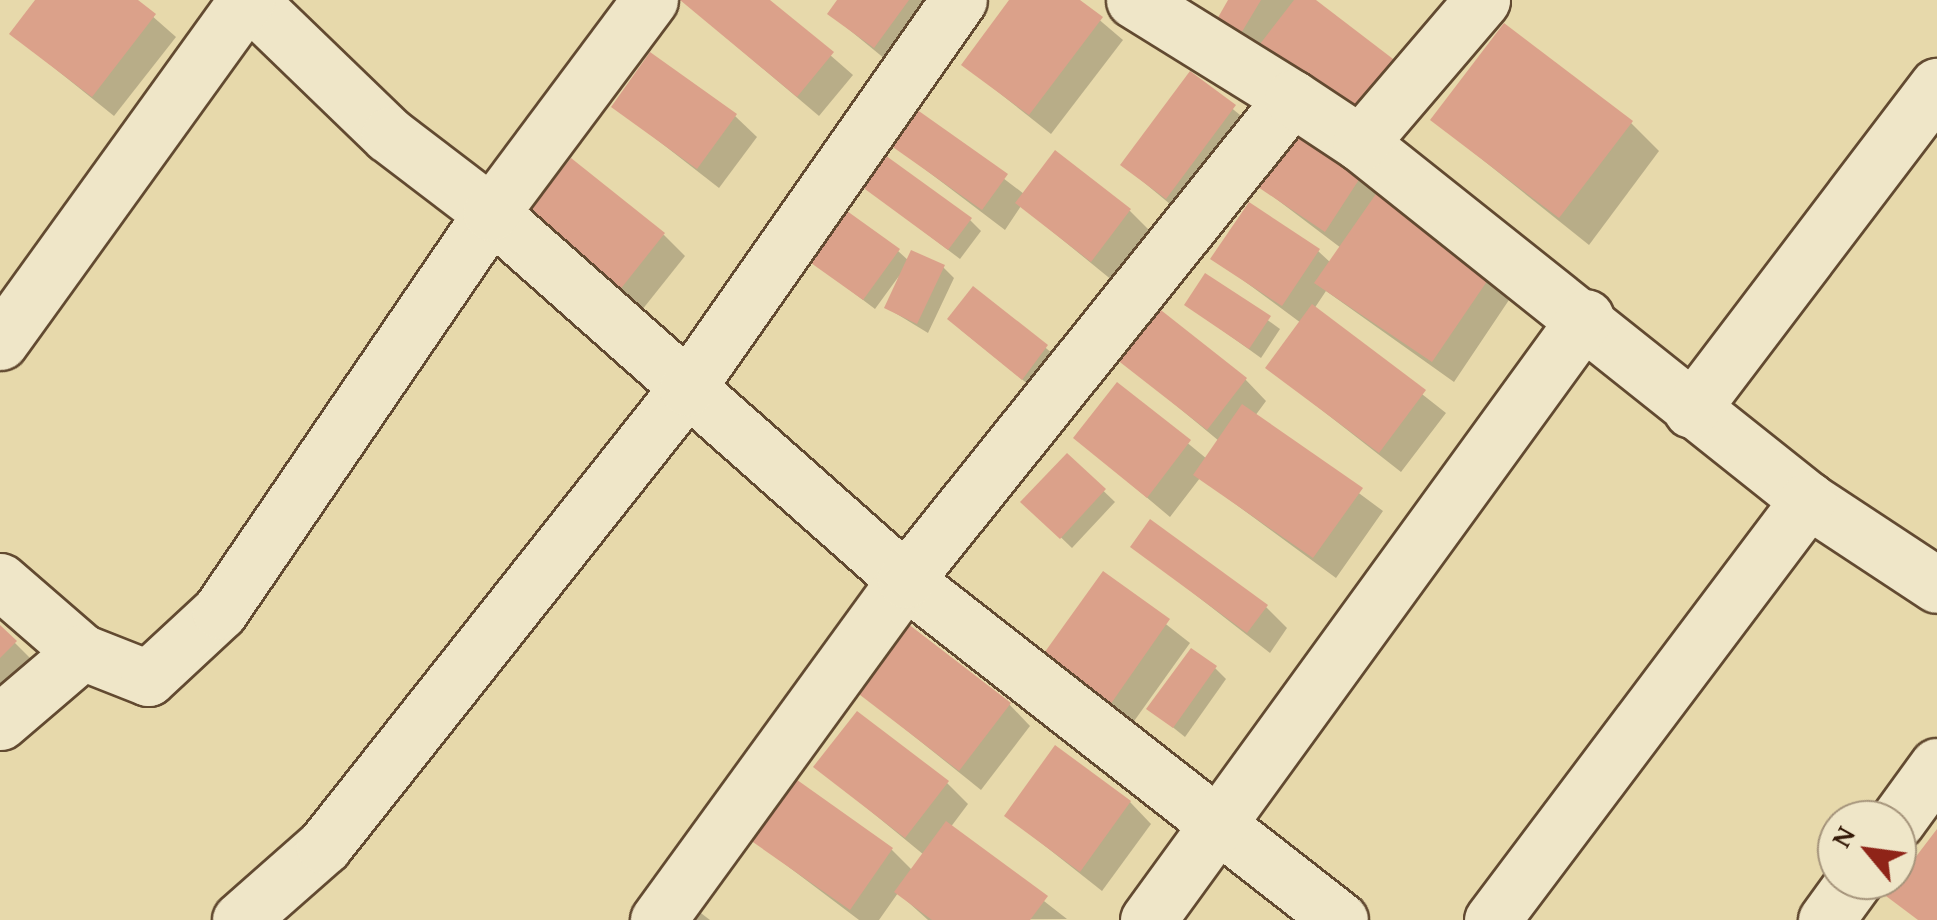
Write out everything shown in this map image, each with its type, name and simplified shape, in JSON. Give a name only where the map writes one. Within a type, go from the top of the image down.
[{"type":"street","points":[[0,342],[248,0],[389,135],[491,213],[904,580],[1222,824],[1340,920]]},
{"type":"street","points":[[0,581],[82,652],[148,678],[220,611],[491,213],[650,0]]},
{"type":"street","points":[[240,920],[324,846],[686,388],[959,0]]},
{"type":"street","points":[[1134,0],[1360,142],[1586,317],[1690,410],[1808,500],[1937,585]]},
{"type":"street","points":[[1360,142],[1482,0]]},
{"type":"street","points":[[1690,410],[1937,86]]},
{"type":"street","points":[[658,920],[904,580],[1292,98]]},
{"type":"street","points":[[1148,920],[1521,413],[1586,317]]},
{"type":"street","points":[[1492,920],[1808,500]]},
{"type":"street","points":[[0,722],[82,652]]},
{"type":"street","points":[[1912,800],[1937,766]]},
{"type":"building","points":[[35,0],[138,0],[156,14],[92,97],[9,34]]},
{"type":"building","points":[[680,0],[770,0],[834,52],[797,97]]},
{"type":"building","points":[[837,0],[909,0],[874,48],[827,14]]},
{"type":"building","points":[[1009,0],[1080,0],[1103,17],[1029,115],[961,65]]},
{"type":"building","points":[[1228,0],[1261,0],[1240,35],[1216,21]]},
{"type":"building","points":[[1294,0],[1316,0],[1397,62],[1355,116],[1260,44]]},
{"type":"building","points":[[1504,23],[1633,121],[1559,218],[1430,120]]},
{"type":"building","points":[[650,52],[737,114],[697,169],[611,107]]},
{"type":"building","points":[[1190,71],[1236,105],[1166,199],[1120,165]]},
{"type":"building","points":[[916,109],[1008,174],[982,210],[890,145]]},
{"type":"building","points":[[1288,130],[1360,178],[1325,232],[1252,183]]},
{"type":"building","points":[[878,150],[972,218],[948,250],[854,181]]},
{"type":"building","points":[[1055,150],[1131,209],[1091,262],[1015,203]]},
{"type":"building","points":[[571,158],[665,233],[611,301],[517,226]]},
{"type":"building","points":[[1378,191],[1494,271],[1432,362],[1314,283]]},
{"type":"building","points":[[1249,202],[1320,249],[1282,306],[1210,259]]},
{"type":"building","points":[[847,211],[900,249],[863,300],[811,263]]},
{"type":"building","points":[[911,250],[945,265],[917,324],[884,308]]},
{"type":"building","points":[[1205,273],[1271,316],[1249,349],[1184,305]]},
{"type":"building","points":[[973,286],[1048,345],[1022,380],[947,319]]},
{"type":"building","points":[[1312,304],[1426,390],[1379,453],[1265,368]]},
{"type":"building","points":[[1157,307],[1247,378],[1207,430],[1116,359]]},
{"type":"building","points":[[1117,382],[1191,440],[1147,498],[1073,438]]},
{"type":"building","points":[[1242,404],[1363,488],[1313,558],[1193,475]]},
{"type":"building","points":[[1067,453],[1106,489],[1060,539],[1020,502]]},
{"type":"building","points":[[1150,519],[1268,605],[1247,633],[1130,547]]},
{"type":"building","points":[[1103,571],[1170,619],[1110,705],[1042,656]]},
{"type":"building","points":[[903,620],[1011,703],[959,771],[851,688]]},
{"type":"building","points":[[0,625],[17,641],[0,658]]},
{"type":"building","points":[[1191,648],[1217,666],[1173,728],[1146,709]]},
{"type":"building","points":[[857,711],[949,781],[905,838],[813,767]]},
{"type":"building","points":[[1055,745],[1131,801],[1080,872],[1004,816]]},
{"type":"building","points":[[793,777],[893,848],[850,910],[750,840]]},
{"type":"building","points":[[946,821],[1048,896],[1030,920],[932,920],[894,892]]},
{"type":"building","points":[[1937,829],[1937,920],[1918,920],[1891,900],[1917,900],[1917,855]]}]
